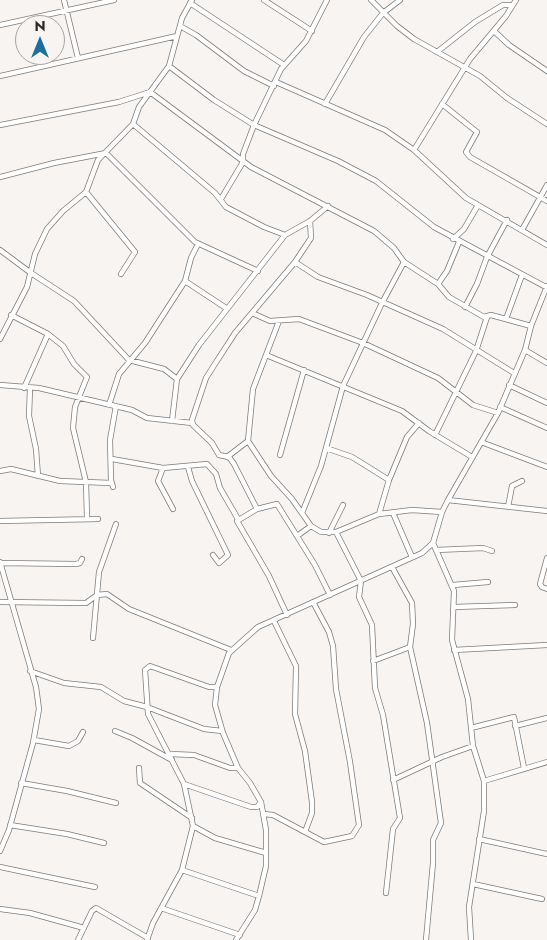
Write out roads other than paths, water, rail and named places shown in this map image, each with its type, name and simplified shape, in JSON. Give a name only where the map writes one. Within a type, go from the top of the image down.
[{"type":"street","points":[[64,0],[78,58]]},
{"type":"street","points":[[0,25],[114,0]]},
{"type":"street","points":[[264,0],[312,31]]},
{"type":"street","points":[[221,199],[243,162],[243,154],[254,125],[284,64],[296,54],[312,31],[327,0]]},
{"type":"street","points":[[371,0],[408,35],[480,76],[507,98],[547,124]]},
{"type":"street","points":[[325,104],[358,45],[384,13],[400,0]]},
{"type":"street","points":[[414,150],[465,67],[516,0]]},
{"type":"street","points":[[0,339],[27,287],[35,254],[48,229],[63,211],[86,192],[98,160],[133,124],[138,107],[169,66],[180,26],[191,1],[284,64]]},
{"type":"street","points":[[437,52],[474,22],[504,6],[512,5]]},
{"type":"street","points":[[180,26],[196,35],[244,71],[375,125],[414,150],[458,192],[547,245]]},
{"type":"street","points":[[494,30],[509,46],[547,71]]},
{"type":"street","points":[[0,76],[177,36]]},
{"type":"street","points":[[161,908],[238,938],[255,910],[266,866],[266,852],[264,814],[260,802],[250,783],[238,768],[222,730],[215,705],[217,687],[231,650],[258,626],[274,621],[422,553],[433,543],[442,512],[448,500],[498,414],[525,350],[531,326],[547,287],[487,257],[418,217],[376,180],[329,157],[254,125],[214,100],[169,66]]},
{"type":"street","points":[[0,125],[119,102],[150,92]]},
{"type":"street","points":[[150,92],[243,162],[277,182],[328,206],[384,239],[394,248],[404,262],[438,284],[449,297],[465,307],[487,317],[491,315],[531,326]]},
{"type":"street","points":[[442,104],[477,132],[466,152],[470,157],[547,201]]},
{"type":"street","points":[[133,124],[221,199],[230,210],[285,235]]},
{"type":"street","points":[[0,177],[54,163],[106,153]]},
{"type":"street","points":[[106,153],[198,244],[258,271]]},
{"type":"street","points":[[522,230],[539,196],[547,185]]},
{"type":"street","points":[[86,192],[136,252],[121,274]]},
{"type":"street","points":[[454,239],[464,229],[478,205]]},
{"type":"street","points":[[172,421],[177,379],[226,308],[258,271],[285,235],[310,221],[328,206]]},
{"type":"street","points":[[465,307],[477,284],[487,257],[507,220]]},
{"type":"street","points":[[192,423],[206,378],[235,333],[295,262],[311,238],[310,221]]},
{"type":"street","points":[[438,284],[447,272],[460,242]]},
{"type":"street","points":[[109,405],[116,379],[144,343],[185,281],[191,258],[198,244]]},
{"type":"street","points":[[0,250],[79,305],[129,360],[164,369],[177,379]]},
{"type":"street","points":[[295,262],[318,277],[367,295],[382,304],[444,329],[476,351],[514,373]]},
{"type":"street","points":[[302,513],[315,484],[344,386],[363,343],[404,262]]},
{"type":"street","points":[[506,319],[522,275]]},
{"type":"street","points":[[185,281],[226,308]]},
{"type":"street","points":[[252,313],[270,321],[298,319],[363,343],[438,378],[472,405],[498,414]]},
{"type":"street","points":[[11,315],[48,334],[63,346],[74,364],[87,376],[75,406],[73,428],[86,482],[86,518]]},
{"type":"street","points":[[435,435],[455,390],[476,351],[487,317]]},
{"type":"street","points":[[279,321],[253,389],[248,440],[271,476],[311,526],[321,532],[336,532],[379,514],[412,510],[442,512]]},
{"type":"street","points":[[24,388],[48,334]]},
{"type":"street","points":[[525,350],[547,363]]},
{"type":"street","points":[[266,355],[402,411],[435,435],[472,457]]},
{"type":"street","points":[[280,456],[304,370]]},
{"type":"street","points":[[0,385],[30,388],[116,406],[134,411],[147,418],[192,423],[212,443],[219,456],[227,457],[238,470],[257,509]]},
{"type":"street","points":[[509,386],[547,403]]},
{"type":"street","points":[[30,388],[28,416],[36,449],[38,476]]},
{"type":"street","points":[[0,471],[11,469],[60,481],[112,485],[111,428],[116,406]]},
{"type":"street","points":[[500,407],[547,428]]},
{"type":"street","points":[[379,514],[388,480],[407,437],[419,423]]},
{"type":"street","points":[[227,457],[248,440]]},
{"type":"street","points":[[481,442],[547,467]]},
{"type":"street","points":[[326,448],[352,457],[388,480]]},
{"type":"street","points":[[112,459],[162,468],[209,465],[216,474],[220,488],[287,615]]},
{"type":"street","points":[[188,467],[192,481],[228,555],[219,563],[212,555]]},
{"type":"street","points":[[162,468],[158,481],[173,509]]},
{"type":"street","points":[[508,507],[512,486],[522,481]]},
{"type":"street","points":[[448,500],[547,511]]},
{"type":"street","points":[[238,519],[257,509],[278,504],[330,595]]},
{"type":"street","points":[[329,532],[343,505]]},
{"type":"street","points":[[393,512],[412,557]]},
{"type":"street","points":[[0,521],[98,519]]},
{"type":"street","points":[[93,638],[97,595],[104,556],[116,524]]},
{"type":"street","points":[[297,536],[311,526]]},
{"type":"street","points":[[336,532],[361,581],[359,597],[372,625],[376,694],[383,715],[400,820],[393,829],[386,894]]},
{"type":"street","points":[[433,543],[452,585],[454,607],[452,640],[468,699],[473,746],[484,781],[485,804],[468,914],[471,940]]},
{"type":"street","points":[[436,550],[483,548],[492,551]]},
{"type":"street","points":[[547,558],[540,584],[542,588],[547,589]]},
{"type":"street","points":[[0,851],[10,826],[20,783],[34,740],[39,700],[0,563],[76,564],[82,559]]},
{"type":"street","points":[[392,567],[412,604],[413,624],[410,647],[427,723],[441,822],[433,840],[433,863],[426,940]]},
{"type":"street","points":[[452,585],[488,582]]},
{"type":"street","points":[[0,602],[10,600],[83,603],[90,602],[97,595],[112,596],[129,609],[231,650]]},
{"type":"street","points":[[264,814],[272,815],[324,842],[341,840],[352,836],[358,825],[350,762],[336,688],[333,646],[329,632],[314,602]]},
{"type":"street","points":[[454,607],[515,605]]},
{"type":"street","points":[[274,621],[296,666],[296,714],[305,751],[312,802],[312,813],[305,832]]},
{"type":"street","points":[[454,650],[547,645]]},
{"type":"street","points":[[373,661],[410,647]]},
{"type":"street","points":[[78,940],[92,911],[100,908],[148,939],[153,923],[182,870],[193,826],[184,784],[148,714],[145,670],[148,666],[209,687],[217,687]]},
{"type":"street","points":[[30,671],[64,683],[101,687],[124,701],[147,707],[204,729],[222,730]]},
{"type":"street","points":[[471,728],[480,728],[510,716],[514,718],[524,768]]},
{"type":"street","points":[[515,726],[547,718]]},
{"type":"street","points":[[115,731],[172,760]]},
{"type":"street","points":[[34,740],[69,746],[78,741],[84,732]]},
{"type":"street","points":[[393,780],[442,757],[473,746]]},
{"type":"street","points":[[170,754],[194,755],[230,768],[238,768]]},
{"type":"street","points":[[484,781],[547,762]]},
{"type":"street","points":[[139,768],[140,783],[192,818]]},
{"type":"street","points":[[20,783],[67,791],[116,803]]},
{"type":"street","points":[[184,784],[250,807],[257,806],[260,802]]},
{"type":"street","points":[[10,826],[67,834],[104,843]]},
{"type":"street","points":[[193,826],[215,838],[266,852]]},
{"type":"street","points":[[479,839],[547,854]]},
{"type":"street","points":[[0,867],[95,887]]},
{"type":"street","points":[[182,870],[259,896]]},
{"type":"street","points":[[473,884],[542,899]]},
{"type":"street","points":[[0,909],[30,913],[84,928]]}]
